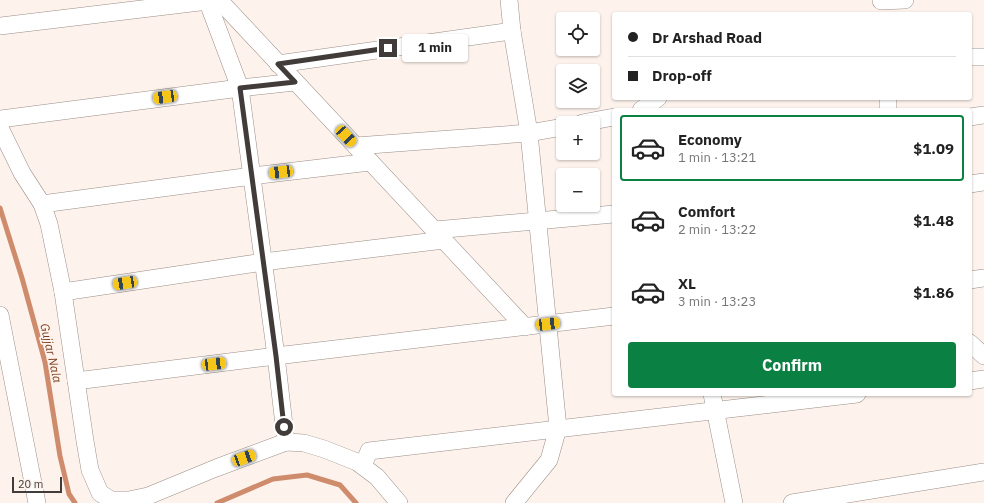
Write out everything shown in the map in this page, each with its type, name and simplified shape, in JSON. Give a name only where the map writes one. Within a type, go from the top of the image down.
[{"type":"street","points":[[0,26],[211,0]]},
{"type":"street","points":[[211,0],[278,64],[526,327]]},
{"type":"street","points":[[211,0],[240,88],[286,442]]},
{"type":"street","points":[[509,0],[512,31],[529,133],[558,428],[549,460],[514,503]]},
{"type":"street","points":[[881,5],[905,0]]},
{"type":"street","points":[[278,64],[512,31]]},
{"type":"street","points":[[972,57],[984,56]]},
{"type":"street","points":[[0,119],[295,82]]},
{"type":"street","points":[[644,108],[655,100]]},
{"type":"street","points":[[972,116],[984,116]]},
{"type":"street","points":[[600,120],[612,117]]},
{"type":"street","points":[[0,128],[22,173],[42,204],[49,224],[64,292],[90,470],[100,493],[111,500],[129,500],[148,496],[216,468],[286,442],[304,443],[324,448],[357,462],[377,477],[399,503]]},
{"type":"street","points":[[356,146],[529,133],[556,128]]},
{"type":"street","points":[[42,204],[370,162]]},
{"type":"street","points":[[972,184],[984,182]]},
{"type":"street","points":[[64,292],[439,235],[538,221],[612,214]]},
{"type":"street","points":[[972,280],[984,278]]},
{"type":"street","points":[[0,315],[37,503]]},
{"type":"street","points":[[76,382],[276,356],[612,316]]},
{"type":"street","points":[[972,345],[984,356]]},
{"type":"street","points":[[972,381],[984,379]]},
{"type":"street","points":[[363,466],[369,451],[558,428],[714,402],[821,396]]},
{"type":"street","points":[[714,402],[734,503]]},
{"type":"street","points":[[792,503],[984,472]]},
{"type":"waterway","name":"Gujjar Nala","points":[[0,208],[22,278],[45,362],[60,456],[69,494],[75,503]]},
{"type":"waterway","name":"Gujjar Nala","points":[[217,503],[273,479],[307,475],[340,485],[356,503]]},
{"type":"route","points":[[284,427],[276,356],[240,88],[295,82],[278,64],[388,48]]}]
